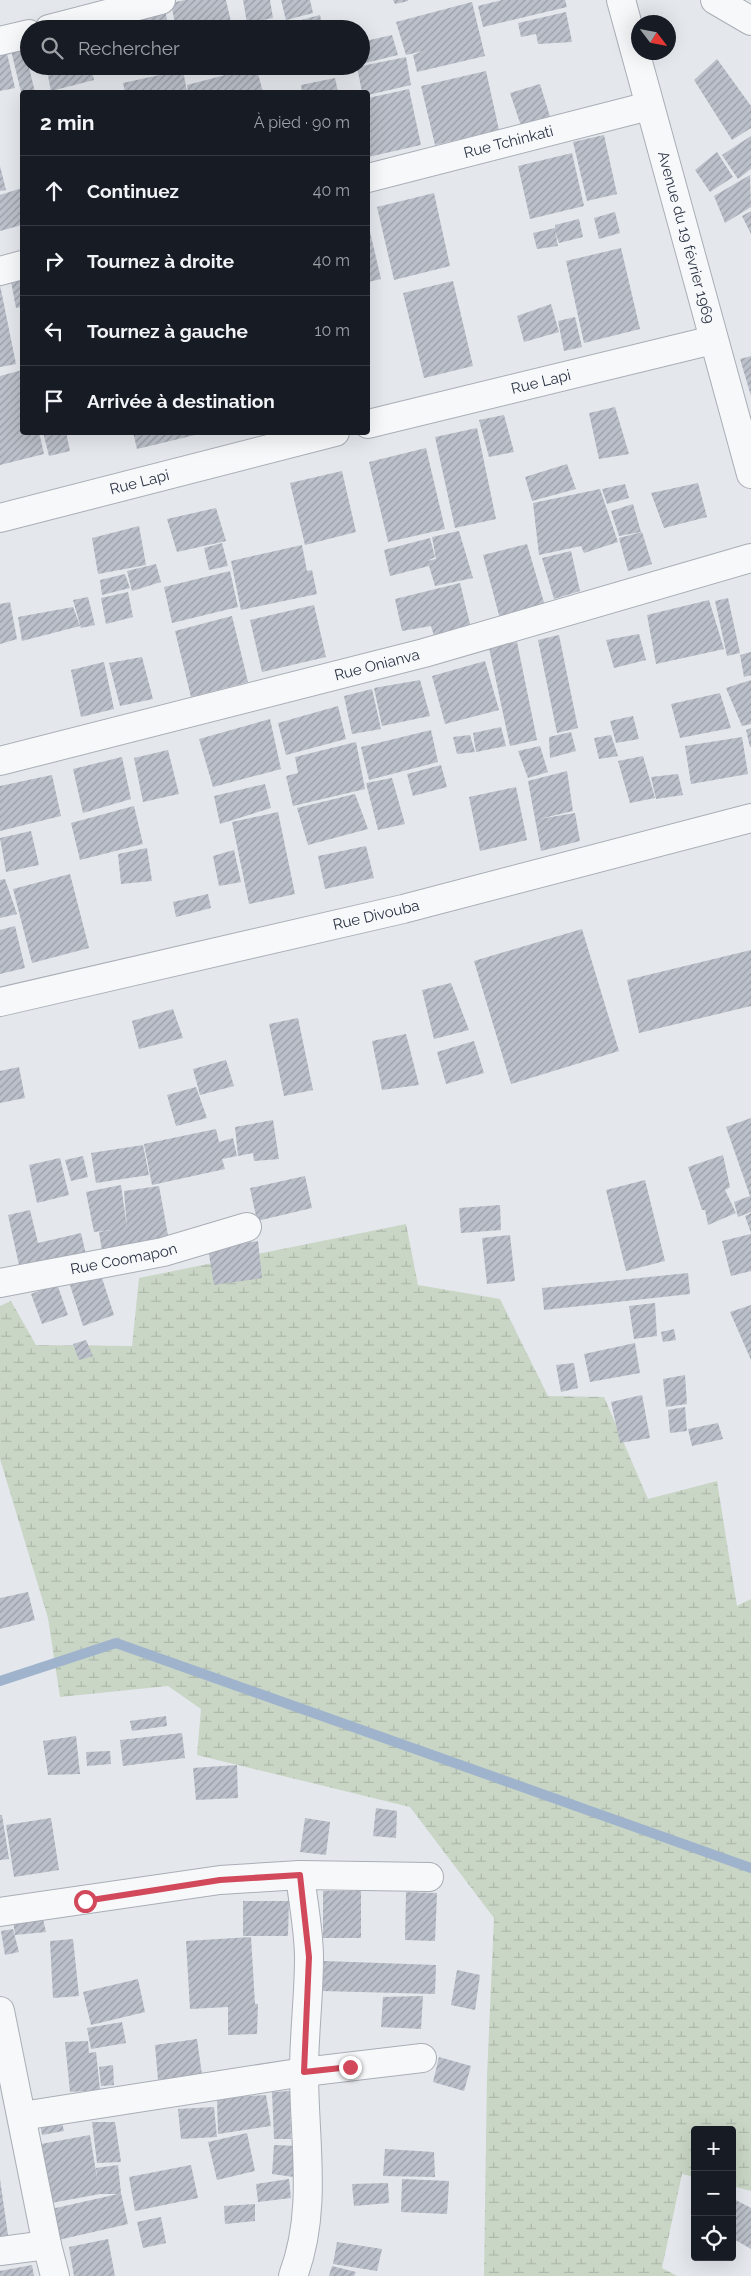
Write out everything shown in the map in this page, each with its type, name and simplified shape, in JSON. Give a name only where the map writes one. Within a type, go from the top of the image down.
[{"type":"street","points":[[84,20],[161,0]]},
{"type":"street","name":"Avenue du 19 février 1969","points":[[621,0],[751,474]]},
{"type":"street","points":[[715,0],[751,21]]},
{"type":"street","points":[[0,41],[20,36]]},
{"type":"street","name":"Rue Tchinkati","points":[[370,177],[649,106]]},
{"type":"street","points":[[0,271],[20,266]]},
{"type":"street","name":"Rue Lapi","points":[[370,424],[713,340]]},
{"type":"street","name":"Rue Lapi","points":[[0,518],[324,435]]},
{"type":"street","name":"Rue Onianva","points":[[0,761],[424,653],[751,558]]},
{"type":"street","name":"Rue Divouba","points":[[0,1002],[403,909],[751,818]]},
{"type":"street","name":"Rue Coomapon","points":[[0,1283],[163,1252],[247,1228]]},
{"type":"street","points":[[293,2276],[301,2254],[307,2220],[308,2193],[304,2072],[309,1957],[300,1875]]},
{"type":"street","points":[[0,1912],[220,1880],[300,1875],[429,1877]]},
{"type":"street","points":[[0,2011],[47,2245],[55,2276]]},
{"type":"street","points":[[22,2116],[304,2072],[422,2058]]},
{"type":"street","points":[[0,2251],[47,2245]]},
{"type":"green space","points":[[406,1224],[418,1285],[500,1299],[548,1396],[604,1397],[648,1499],[717,1481],[737,1606],[751,1599],[751,2191],[736,2187],[736,2126],[691,2126],[691,2176],[682,2174],[662,2268],[677,2276],[484,2276],[487,2076],[494,1918],[410,1807],[197,1755],[201,1709],[168,1686],[60,1697],[48,1618],[0,1459],[0,1306],[11,1301],[36,1345],[132,1346],[139,1278]]},
{"type":"building","points":[[185,0],[226,0],[231,20],[174,20],[171,3]]},
{"type":"building","points":[[243,0],[270,0],[273,18],[246,20]]},
{"type":"building","points":[[281,0],[310,0],[313,13],[286,20]]},
{"type":"building","points":[[393,0],[408,0],[408,1],[395,4]]},
{"type":"building","points":[[502,0],[565,0],[567,7],[483,27],[478,6]]},
{"type":"building","points":[[472,2],[485,56],[417,72],[413,55],[423,51],[406,55],[396,22]]},
{"type":"building","points":[[164,5],[167,20],[141,20],[139,11]]},
{"type":"building","points":[[566,12],[572,42],[538,44],[536,34],[521,37],[518,23]]},
{"type":"building","points":[[320,15],[321,20],[301,20]]},
{"type":"building","points":[[392,35],[398,55],[370,62],[370,40]]},
{"type":"building","points":[[20,44],[20,75],[31,75],[35,90],[21,90],[10,46]]},
{"type":"building","points":[[6,49],[15,88],[0,91],[0,51]]},
{"type":"building","points":[[406,57],[411,85],[370,95],[370,90],[362,90],[359,75],[370,75],[370,64]]},
{"type":"building","points":[[717,59],[751,106],[751,128],[732,140],[694,80]]},
{"type":"building","points":[[486,71],[499,130],[435,145],[421,86]]},
{"type":"building","points":[[48,75],[93,75],[94,80],[51,90]]},
{"type":"building","points":[[160,75],[184,75],[187,90],[125,90],[123,83]]},
{"type":"building","points":[[225,75],[258,75],[262,90],[188,90],[187,85]]},
{"type":"building","points":[[335,78],[338,90],[302,90],[301,85]]},
{"type":"building","points":[[540,84],[552,123],[523,132],[510,93]]},
{"type":"building","points":[[409,89],[421,145],[370,157],[370,98]]},
{"type":"building","points":[[604,135],[617,194],[587,201],[573,142]]},
{"type":"building","points":[[751,136],[751,169],[738,179],[722,155]]},
{"type":"building","points":[[717,152],[733,177],[710,192],[695,170]]},
{"type":"building","points":[[572,153],[584,206],[530,219],[518,166]]},
{"type":"building","points":[[0,166],[6,190],[0,191]]},
{"type":"building","points":[[750,175],[751,207],[725,223],[714,196]]},
{"type":"building","points":[[20,189],[20,226],[0,231],[0,195]]},
{"type":"building","points":[[434,193],[450,266],[394,280],[377,207]]},
{"type":"building","points":[[751,211],[751,234],[742,216]]},
{"type":"building","points":[[615,212],[620,233],[599,239],[594,218]]},
{"type":"building","points":[[579,219],[583,237],[559,243],[555,231],[558,246],[537,249],[533,233],[555,228],[555,225]]},
{"type":"building","points":[[370,232],[381,279],[370,282]]},
{"type":"building","points":[[621,248],[640,329],[584,343],[566,261]]},
{"type":"building","points":[[20,269],[20,307],[16,308],[9,271]]},
{"type":"building","points":[[453,281],[473,366],[424,378],[403,293]]},
{"type":"building","points":[[0,285],[16,364],[0,367]]},
{"type":"building","points":[[551,304],[559,332],[524,342],[517,316]]},
{"type":"building","points":[[575,317],[582,347],[564,351],[558,321]]},
{"type":"building","points":[[751,356],[751,396],[740,359]]},
{"type":"building","points":[[20,371],[20,435],[40,435],[44,454],[0,465],[0,376]]},
{"type":"building","points":[[615,407],[629,454],[599,459],[589,413]]},
{"type":"building","points":[[504,415],[514,452],[489,457],[479,420]]},
{"type":"building","points":[[477,428],[496,519],[455,528],[435,437]]},
{"type":"building","points":[[44,435],[67,435],[70,451],[49,456]]},
{"type":"building","points":[[134,435],[195,435],[137,449]]},
{"type":"building","points":[[426,448],[445,529],[388,542],[369,462]]},
{"type":"building","points":[[567,464],[576,489],[532,501],[525,477]]},
{"type":"building","points":[[342,471],[356,532],[305,545],[290,483]]},
{"type":"building","points":[[698,483],[707,517],[664,528],[651,493]]},
{"type":"building","points":[[625,484],[629,498],[607,504],[602,489]]},
{"type":"building","points":[[600,489],[618,542],[584,553],[581,546],[539,555],[533,503]]},
{"type":"building","points":[[633,504],[641,532],[619,536],[611,511]]},
{"type":"building","points":[[216,508],[226,541],[177,552],[167,519]]},
{"type":"building","points":[[139,526],[146,565],[98,574],[92,538]]},
{"type":"building","points":[[459,531],[473,578],[435,586],[429,566],[390,576],[384,550],[430,538],[435,557],[427,561],[436,559],[432,537]]},
{"type":"building","points":[[642,532],[652,564],[628,571],[619,538]]},
{"type":"building","points":[[222,543],[228,566],[209,570],[204,548]]},
{"type":"building","points":[[527,544],[545,606],[500,619],[483,555]]},
{"type":"building","points":[[302,545],[307,571],[312,570],[317,594],[241,610],[231,561]]},
{"type":"building","points":[[571,551],[580,591],[554,599],[542,558]]},
{"type":"building","points":[[156,564],[161,582],[132,591],[127,571]]},
{"type":"building","points":[[230,571],[238,607],[172,623],[164,587]]},
{"type":"building","points":[[125,574],[130,588],[102,595],[100,580]]},
{"type":"building","points":[[460,583],[471,628],[434,636],[431,626],[402,631],[395,599]]},
{"type":"building","points":[[128,592],[133,617],[106,624],[101,598]]},
{"type":"building","points":[[88,597],[95,625],[81,628],[73,600]]},
{"type":"building","points":[[728,598],[740,653],[727,656],[715,601]]},
{"type":"building","points":[[709,600],[724,649],[656,664],[647,615]]},
{"type":"building","points":[[10,602],[17,639],[0,644],[0,604]]},
{"type":"building","points":[[314,605],[326,657],[262,672],[250,620]]},
{"type":"building","points":[[73,607],[80,626],[22,641],[18,617]]},
{"type":"building","points":[[232,616],[248,682],[191,697],[175,631]]},
{"type":"building","points":[[639,634],[646,660],[614,668],[606,640]]},
{"type":"building","points":[[559,635],[578,728],[557,733],[538,640]]},
{"type":"building","points":[[517,642],[537,740],[510,746],[489,648]]},
{"type":"building","points":[[751,652],[751,675],[744,677],[740,655]]},
{"type":"building","points":[[142,657],[153,699],[120,706],[109,663]]},
{"type":"building","points":[[485,661],[499,710],[445,724],[432,676]]},
{"type":"building","points":[[104,662],[114,709],[81,717],[71,670]]},
{"type":"building","points":[[420,680],[430,716],[382,726],[374,688]]},
{"type":"building","points":[[751,680],[751,724],[742,726],[726,688]]},
{"type":"building","points":[[372,689],[381,729],[352,734],[344,696]]},
{"type":"building","points":[[720,693],[731,728],[680,738],[671,704]]},
{"type":"building","points":[[338,706],[346,739],[286,755],[278,723]]},
{"type":"building","points":[[633,716],[639,739],[616,743],[610,721]]},
{"type":"building","points":[[270,719],[281,769],[213,787],[199,739]]},
{"type":"building","points":[[501,727],[506,746],[476,752],[473,733]]},
{"type":"building","points":[[751,728],[751,747],[750,747],[746,730]]},
{"type":"building","points":[[431,730],[438,762],[369,780],[361,747]]},
{"type":"building","points":[[571,732],[576,751],[550,758],[549,737]]},
{"type":"building","points":[[470,735],[475,752],[457,754],[453,737]]},
{"type":"building","points":[[611,735],[618,756],[599,759],[594,738]]},
{"type":"building","points":[[742,737],[748,774],[691,784],[685,746]]},
{"type":"building","points":[[356,742],[365,789],[293,806],[286,776],[298,773],[295,757]]},
{"type":"building","points":[[540,746],[548,772],[528,778],[518,751]]},
{"type":"building","points":[[168,750],[179,794],[143,802],[134,758]]},
{"type":"building","points":[[643,756],[655,798],[630,803],[618,761]]},
{"type":"building","points":[[122,757],[131,799],[83,813],[73,769]]},
{"type":"building","points":[[441,765],[447,787],[413,796],[407,774]]},
{"type":"building","points":[[567,771],[573,811],[539,819],[575,813],[580,841],[541,851],[528,781]]},
{"type":"building","points":[[678,774],[683,795],[656,799],[651,777]]},
{"type":"building","points":[[52,775],[61,816],[0,831],[0,786]]},
{"type":"building","points":[[392,778],[405,824],[378,830],[366,783]]},
{"type":"building","points":[[265,784],[271,808],[220,824],[214,796]]},
{"type":"building","points":[[516,787],[527,840],[480,851],[469,797]]},
{"type":"building","points":[[355,794],[368,829],[308,845],[297,808]]},
{"type":"building","points":[[134,806],[143,844],[80,860],[71,823]]},
{"type":"building","points":[[278,812],[295,894],[249,904],[232,822]]},
{"type":"building","points":[[31,831],[39,865],[6,872],[0,838]]},
{"type":"building","points":[[366,846],[374,878],[325,889],[318,856]]},
{"type":"building","points":[[147,848],[152,881],[121,884],[118,854]]},
{"type":"building","points":[[234,850],[241,882],[219,886],[213,856]]},
{"type":"building","points":[[70,874],[89,948],[32,963],[13,889]]},
{"type":"building","points":[[5,879],[17,914],[0,918],[0,880]]},
{"type":"building","points":[[208,894],[211,908],[176,917],[173,902]]},
{"type":"building","points":[[15,926],[25,968],[0,974],[0,930]]},
{"type":"building","points":[[582,929],[619,1051],[511,1084],[474,961]]},
{"type":"building","points":[[751,950],[751,1006],[639,1033],[627,980]]},
{"type":"building","points":[[451,983],[469,1030],[434,1039],[422,990]]},
{"type":"building","points":[[173,1009],[183,1038],[139,1049],[132,1021]]},
{"type":"building","points":[[298,1018],[313,1090],[284,1096],[269,1024]]},
{"type":"building","points":[[406,1034],[419,1085],[382,1090],[372,1041]]},
{"type":"building","points":[[474,1041],[484,1073],[446,1084],[437,1052]]},
{"type":"building","points":[[226,1060],[234,1086],[200,1095],[193,1069]]},
{"type":"building","points":[[19,1067],[25,1098],[0,1103],[0,1071]]},
{"type":"building","points":[[196,1087],[207,1118],[176,1126],[167,1095]]},
{"type":"building","points":[[751,1118],[751,1212],[738,1217],[734,1202],[750,1196],[726,1127]]},
{"type":"building","points":[[273,1120],[279,1159],[254,1161],[253,1153],[238,1156],[235,1127]]},
{"type":"building","points":[[216,1129],[219,1142],[233,1138],[237,1156],[222,1159],[225,1169],[152,1185],[144,1144]]},
{"type":"building","points":[[143,1145],[149,1175],[96,1183],[91,1153]]},
{"type":"building","points":[[723,1155],[730,1187],[725,1190],[736,1213],[708,1225],[705,1210],[702,1210],[688,1167]]},
{"type":"building","points":[[83,1156],[88,1177],[71,1181],[65,1160]]},
{"type":"building","points":[[60,1158],[69,1195],[37,1203],[29,1165]]},
{"type":"building","points":[[305,1176],[312,1208],[257,1221],[250,1188]]},
{"type":"building","points":[[645,1180],[665,1261],[626,1271],[606,1190]]},
{"type":"building","points":[[121,1185],[127,1228],[124,1191],[159,1186],[170,1246],[103,1257],[99,1232],[112,1230],[94,1232],[86,1192]]},
{"type":"building","points":[[500,1205],[501,1230],[461,1233],[459,1208]]},
{"type":"building","points":[[30,1210],[38,1243],[81,1233],[87,1259],[21,1274],[8,1215]]},
{"type":"building","points":[[751,1213],[751,1233],[745,1216]]},
{"type":"building","points":[[751,1234],[751,1271],[731,1276],[722,1241]]},
{"type":"building","points":[[510,1235],[515,1281],[487,1284],[482,1238]]},
{"type":"building","points":[[258,1241],[262,1278],[214,1285],[208,1249]]},
{"type":"building","points":[[688,1273],[690,1294],[544,1310],[542,1288]]},
{"type":"building","points":[[101,1275],[114,1315],[83,1326],[70,1285]]},
{"type":"building","points":[[57,1284],[68,1315],[42,1324],[31,1294]]},
{"type":"building","points":[[655,1303],[657,1336],[634,1339],[629,1306]]},
{"type":"building","points":[[751,1305],[751,1360],[730,1312]]},
{"type":"building","points":[[674,1329],[676,1340],[663,1342],[661,1332]]},
{"type":"building","points":[[86,1340],[93,1356],[79,1360],[73,1344]]},
{"type":"building","points":[[635,1343],[640,1373],[590,1382],[584,1354]]},
{"type":"building","points":[[574,1363],[578,1388],[561,1392],[556,1365]]},
{"type":"building","points":[[685,1375],[687,1404],[666,1407],[663,1379]]},
{"type":"building","points":[[642,1395],[650,1438],[620,1443],[611,1402]]},
{"type":"building","points":[[685,1407],[687,1431],[670,1433],[668,1410]]},
{"type":"building","points":[[718,1423],[723,1439],[692,1446],[688,1429]]},
{"type":"building","points":[[28,1592],[35,1620],[0,1629],[0,1598]]},
{"type":"building","points":[[166,1716],[167,1726],[132,1731],[130,1721]]},
{"type":"building","points":[[182,1733],[185,1758],[123,1766],[120,1740]]},
{"type":"building","points":[[76,1736],[80,1774],[48,1775],[43,1741]]},
{"type":"building","points":[[110,1751],[111,1764],[87,1766],[86,1752]]},
{"type":"building","points":[[237,1765],[238,1798],[196,1800],[193,1768]]},
{"type":"building","points":[[376,1808],[397,1811],[396,1838],[373,1836]]},
{"type":"building","points":[[0,1815],[2,1815],[9,1859],[0,1860]]},
{"type":"building","points":[[51,1818],[59,1870],[14,1877],[6,1825]]},
{"type":"building","points":[[305,1818],[330,1822],[326,1855],[300,1852]]},
{"type":"building","points":[[323,1891],[361,1891],[361,1938],[323,1938]]},
{"type":"building","points":[[406,1892],[437,1893],[435,1941],[405,1940]]},
{"type":"building","points":[[243,1901],[289,1901],[288,1936],[243,1936]]},
{"type":"building","points":[[42,1915],[46,1932],[15,1935],[13,1920]]},
{"type":"building","points":[[13,1929],[19,1952],[5,1955],[1,1931]]},
{"type":"building","points":[[251,1937],[255,2004],[258,2004],[257,2034],[228,2035],[228,2007],[190,2009],[186,1941]]},
{"type":"building","points":[[73,1939],[79,1996],[53,1998],[50,1941]]},
{"type":"building","points":[[324,1961],[436,1965],[435,1994],[322,1991]]},
{"type":"building","points":[[457,1970],[480,1975],[475,2010],[451,2005]]},
{"type":"building","points":[[138,1979],[145,2012],[91,2025],[83,1992]]},
{"type":"building","points":[[423,1996],[421,2029],[381,2027],[383,1997]]},
{"type":"building","points":[[122,2022],[126,2043],[91,2049],[87,2028]]},
{"type":"building","points":[[197,2039],[202,2075],[158,2080],[155,2045]]},
{"type":"building","points":[[88,2041],[89,2053],[96,2052],[100,2090],[70,2092],[65,2042]]},
{"type":"building","points":[[439,2057],[471,2066],[464,2091],[433,2082]]},
{"type":"building","points":[[113,2065],[114,2085],[101,2086],[99,2067]]},
{"type":"building","points":[[290,2091],[291,2139],[274,2139],[272,2092]]},
{"type":"building","points":[[266,2095],[271,2126],[218,2134],[217,2098]]},
{"type":"building","points":[[214,2107],[217,2137],[181,2139],[178,2109]]},
{"type":"building","points":[[61,2119],[64,2131],[42,2135],[40,2124]]},
{"type":"building","points":[[92,2122],[115,2122],[121,2162],[97,2163]]},
{"type":"building","points":[[247,2133],[255,2171],[217,2180],[208,2142]]},
{"type":"building","points":[[90,2135],[98,2184],[96,2168],[118,2165],[121,2193],[128,2224],[54,2241],[47,2210],[118,2194],[100,2194],[51,2203],[41,2144]]},
{"type":"building","points":[[274,2145],[297,2146],[294,2177],[272,2174]]},
{"type":"building","points":[[385,2149],[434,2152],[435,2177],[383,2176]]},
{"type":"building","points":[[191,2165],[198,2198],[135,2211],[129,2177]]},
{"type":"building","points":[[0,2179],[9,2242],[0,2244]]},
{"type":"building","points":[[289,2179],[291,2198],[258,2202],[256,2184]]},
{"type":"building","points":[[402,2179],[449,2181],[447,2214],[401,2212]]},
{"type":"building","points":[[388,2183],[389,2203],[354,2206],[352,2184]]},
{"type":"building","points":[[736,2200],[751,2208],[751,2249],[736,2240]]},
{"type":"building","points":[[255,2204],[255,2221],[225,2224],[224,2206]]},
{"type":"building","points":[[161,2217],[166,2243],[143,2248],[137,2222]]},
{"type":"building","points":[[108,2239],[115,2276],[74,2276],[69,2247]]},
{"type":"building","points":[[337,2242],[382,2249],[377,2271],[333,2264]]},
{"type":"building","points":[[32,2265],[34,2276],[0,2276],[0,2271]]},
{"type":"building","points":[[332,2266],[356,2272],[354,2276],[329,2276]]},
{"type":"waterway","points":[[0,1681],[116,1643],[751,1868]]},
{"type":"route","points":[[85,1901],[220,1880],[300,1875],[309,1957],[304,2072],[350,2067]]}]
